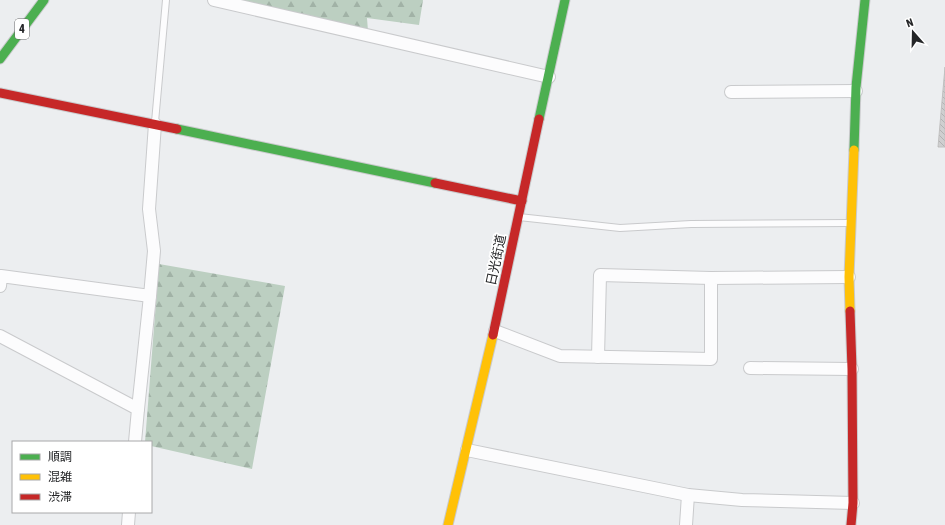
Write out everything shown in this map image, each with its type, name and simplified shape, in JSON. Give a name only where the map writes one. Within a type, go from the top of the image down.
[{"type":"main road","name":"4","points":[[0,59],[44,0]]},
{"type":"main road","name":"日光街道","points":[[448,525],[467,450],[494,330],[565,0]]},
{"type":"main road","points":[[851,525],[853,503],[852,368],[849,277],[850,223],[856,91],[865,0]]},
{"type":"main road","points":[[0,93],[522,201]]},
{"type":"street","points":[[214,0],[549,77]]},
{"type":"street","points":[[730,92],[856,91]]},
{"type":"street","points":[[135,441],[154,251],[149,209],[155,124]]},
{"type":"street","points":[[598,357],[600,274],[711,278],[849,277]]},
{"type":"street","points":[[0,286],[2,276],[150,296]]},
{"type":"street","points":[[494,330],[560,356],[711,359],[711,278]]},
{"type":"street","points":[[0,336],[138,410]]},
{"type":"street","points":[[750,368],[852,368]]},
{"type":"street","points":[[467,450],[688,496],[742,500],[853,503]]},
{"type":"street","points":[[686,525],[688,496]]},
{"type":"street","points":[[128,525],[129,513]]},
{"type":"lane","points":[[155,124],[166,0]]},
{"type":"lane","points":[[519,217],[620,228],[663,227],[691,224],[850,223]]},
{"type":"green space","points":[[230,0],[423,0],[419,25],[367,18],[368,31]]},
{"type":"green space","points":[[159,264],[285,286],[252,469],[152,446],[152,441],[145,441]]},
{"type":"building","points":[[945,67],[945,147],[938,147]]},
{"type":"traffic: fast","points":[[0,59],[44,0]]},
{"type":"traffic: fast","points":[[539,119],[565,0]]},
{"type":"traffic: fast","points":[[854,150],[856,87],[865,0]]},
{"type":"traffic: fast","points":[[177,129],[435,183]]},
{"type":"traffic: slow","points":[[850,311],[849,277],[854,150]]},
{"type":"traffic: slow","points":[[448,525],[493,335]]},
{"type":"traffic: jam","points":[[0,93],[177,129]]},
{"type":"traffic: jam","points":[[493,335],[539,119]]},
{"type":"traffic: jam","points":[[435,183],[522,201]]},
{"type":"traffic: jam","points":[[850,311],[853,503],[851,525]]}]
